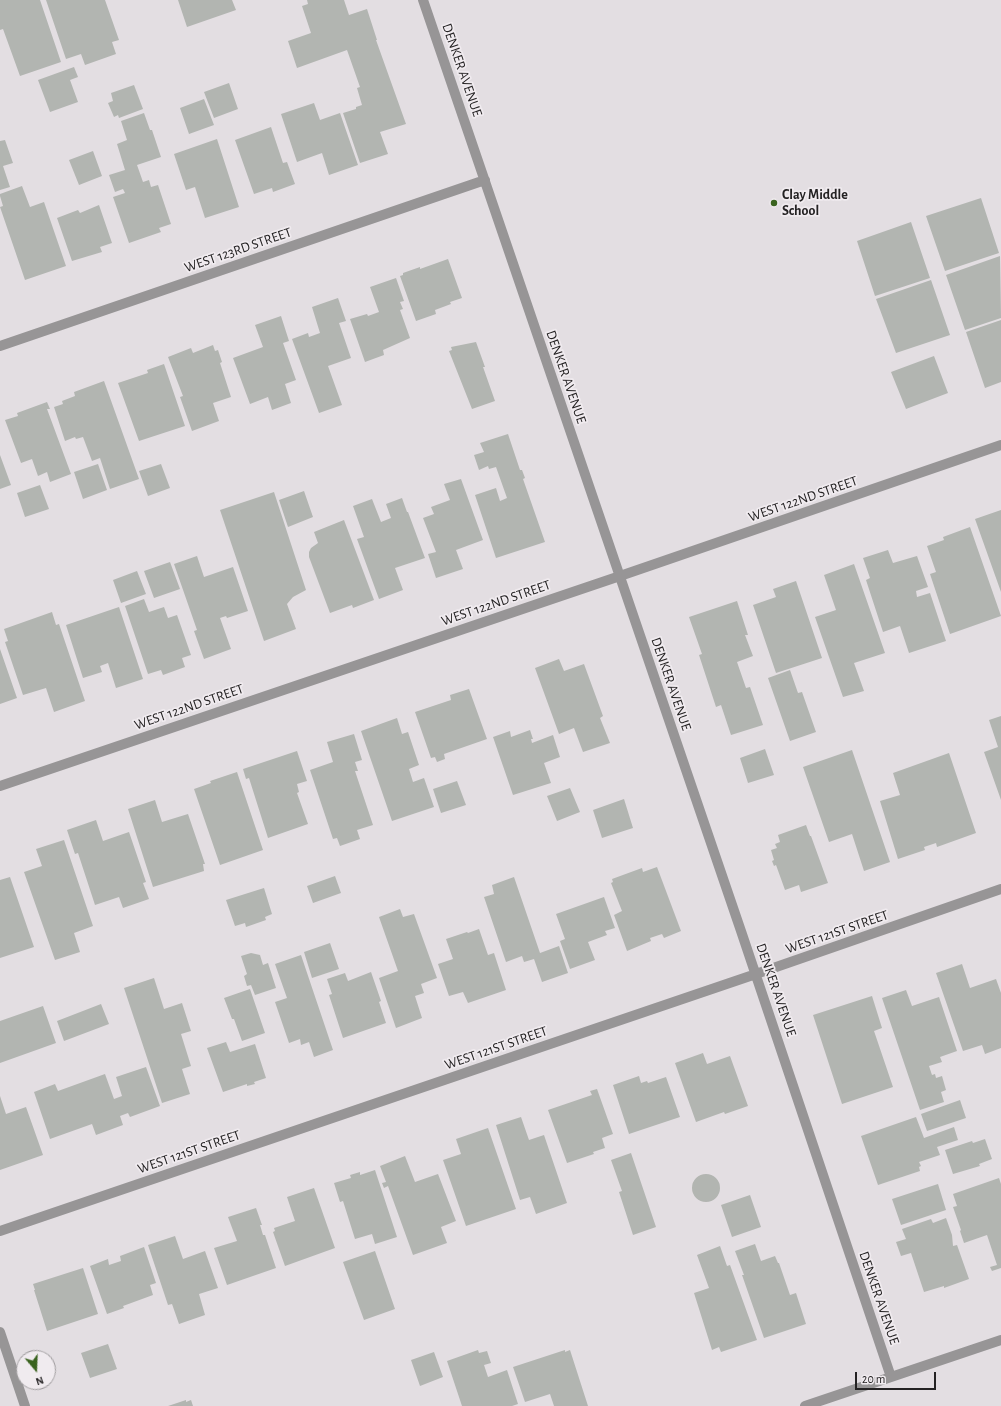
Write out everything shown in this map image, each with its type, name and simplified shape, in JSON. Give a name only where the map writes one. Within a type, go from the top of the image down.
[{"type":"street","name":"DENKER AVENUE","points":[[423,0],[756,974],[891,1377]]},
{"type":"street","name":"WEST 123RD STREET","points":[[0,346],[485,180]]},
{"type":"street","name":"WEST 122ND STREET","points":[[0,786],[1001,445]]},
{"type":"street","name":"WEST 121ST STREET","points":[[0,1231],[756,974],[1001,889]]},
{"type":"street","points":[[0,1332],[25,1406]]},
{"type":"street","points":[[806,1406],[1001,1340]]},
{"type":"building","points":[[0,0],[40,0],[61,62],[20,76],[3,29],[0,30]]},
{"type":"building","points":[[46,0],[105,0],[119,40],[112,42],[116,54],[85,65],[81,54],[66,59]]},
{"type":"building","points":[[178,0],[232,0],[236,10],[187,27]]},
{"type":"building","points":[[307,0],[344,0],[349,15],[367,9],[376,40],[406,124],[380,132],[388,154],[360,163],[343,113],[356,109],[356,107],[362,105],[357,88],[360,87],[347,50],[297,68],[288,41],[311,33],[302,6],[308,4]]},
{"type":"building","points":[[74,67],[78,77],[70,80],[78,102],[50,112],[38,80]]},
{"type":"building","points":[[229,83],[238,109],[214,118],[204,92]]},
{"type":"building","points":[[134,85],[143,109],[119,118],[118,115],[114,117],[108,103],[113,101],[111,93]]},
{"type":"building","points":[[204,99],[214,125],[189,134],[180,108]]},
{"type":"building","points":[[314,103],[320,120],[340,113],[358,165],[329,175],[322,153],[297,162],[281,114]]},
{"type":"building","points":[[144,113],[150,130],[152,130],[161,157],[137,165],[143,182],[149,180],[151,187],[158,185],[171,224],[159,228],[161,232],[129,243],[113,197],[125,193],[123,189],[115,192],[109,175],[125,170],[117,144],[127,140],[121,121]]},
{"type":"building","points":[[271,127],[283,163],[287,162],[295,184],[273,192],[272,188],[254,194],[235,140]]},
{"type":"building","points":[[217,139],[239,207],[205,218],[195,187],[186,190],[174,154]]},
{"type":"building","points":[[5,140],[13,163],[3,166],[10,187],[0,190],[0,141]]},
{"type":"building","points":[[93,151],[102,176],[79,185],[69,160]]},
{"type":"building","points":[[22,186],[30,207],[44,202],[66,266],[25,280],[0,207],[3,206],[0,194]]},
{"type":"building","points":[[981,198],[999,253],[945,271],[926,216]]},
{"type":"building","points":[[99,205],[112,243],[100,247],[102,252],[72,261],[57,218],[78,210],[80,213]]},
{"type":"building","points":[[911,222],[930,278],[875,296],[857,241]]},
{"type":"building","points":[[1000,256],[1001,318],[965,330],[946,275]]},
{"type":"building","points":[[448,259],[462,298],[450,302],[451,304],[435,310],[436,314],[416,321],[400,276],[403,275],[403,273],[420,267],[420,269]]},
{"type":"building","points":[[396,278],[404,301],[400,302],[403,309],[400,310],[410,338],[383,350],[384,355],[365,362],[350,319],[367,314],[368,316],[379,312],[370,287]]},
{"type":"building","points":[[931,280],[950,335],[896,353],[876,299]]},
{"type":"building","points":[[338,298],[346,321],[339,323],[351,358],[328,366],[342,405],[319,413],[292,339],[308,333],[309,337],[320,333],[312,307]]},
{"type":"building","points":[[281,316],[289,341],[283,343],[296,380],[285,384],[291,403],[272,410],[268,397],[250,404],[233,358],[263,347],[255,325]]},
{"type":"building","points":[[1001,320],[1001,382],[985,388],[966,332]]},
{"type":"building","points":[[476,342],[495,401],[472,409],[449,351],[452,350],[451,347]]},
{"type":"building","points":[[213,345],[215,351],[218,350],[222,362],[220,363],[231,397],[213,403],[219,421],[192,431],[180,397],[183,396],[168,357],[191,348],[193,353]]},
{"type":"building","points":[[934,356],[948,393],[906,409],[891,372]]},
{"type":"building","points":[[164,364],[185,426],[139,441],[118,383],[148,373],[147,370]]},
{"type":"building","points":[[104,381],[139,479],[110,489],[100,458],[92,461],[83,437],[76,439],[75,437],[65,441],[54,407],[63,404],[62,401],[75,396],[74,392]]},
{"type":"building","points":[[47,402],[50,409],[47,409],[71,474],[50,482],[47,472],[38,476],[32,459],[21,463],[5,420],[18,416],[17,413]]},
{"type":"building","points":[[508,434],[520,470],[522,470],[525,478],[523,479],[545,542],[496,558],[475,495],[496,488],[500,501],[507,498],[496,467],[489,469],[488,466],[479,470],[474,455],[484,452],[480,443]]},
{"type":"building","points":[[0,455],[11,485],[0,489]]},
{"type":"building","points":[[98,464],[107,490],[83,499],[74,472]]},
{"type":"building","points":[[161,464],[170,488],[148,496],[139,471]]},
{"type":"building","points":[[461,479],[483,540],[456,550],[463,569],[436,578],[428,554],[436,552],[423,518],[434,514],[431,507],[450,500],[444,484]]},
{"type":"building","points":[[40,485],[49,509],[25,517],[17,493]]},
{"type":"building","points":[[304,491],[313,517],[288,527],[279,500]]},
{"type":"building","points":[[274,492],[306,590],[293,597],[287,604],[296,629],[264,641],[220,510]]},
{"type":"building","points":[[402,498],[425,558],[395,568],[403,590],[379,599],[357,539],[364,537],[353,506],[372,499],[381,522],[391,518],[386,504]]},
{"type":"building","points":[[1001,510],[1001,592],[975,519]]},
{"type":"building","points":[[344,520],[374,600],[353,608],[352,605],[330,613],[309,557],[309,552],[311,548],[318,543],[314,532]]},
{"type":"building","points":[[970,527],[1001,616],[950,634],[930,574],[936,572],[927,546],[944,540],[943,537]]},
{"type":"building","points":[[888,550],[893,563],[917,556],[928,587],[916,591],[917,597],[930,593],[946,641],[909,653],[900,626],[883,632],[866,580],[870,578],[863,558]]},
{"type":"building","points":[[197,556],[204,577],[233,567],[248,611],[227,618],[226,616],[220,618],[231,649],[204,659],[194,631],[197,630],[174,564]]},
{"type":"building","points":[[170,562],[180,589],[154,598],[144,571]]},
{"type":"building","points":[[854,564],[885,653],[854,663],[864,691],[843,697],[815,617],[836,610],[824,575]]},
{"type":"building","points":[[137,571],[146,594],[121,603],[113,580]]},
{"type":"building","points":[[796,581],[822,658],[776,673],[753,605],[776,597],[773,589]]},
{"type":"building","points":[[144,599],[149,612],[164,607],[168,618],[177,615],[191,655],[182,658],[185,667],[163,675],[161,670],[148,674],[125,606]]},
{"type":"building","points":[[737,601],[748,635],[745,635],[753,656],[737,662],[746,688],[750,687],[763,725],[731,735],[721,705],[716,707],[699,655],[702,654],[689,617]]},
{"type":"building","points":[[119,607],[143,679],[116,688],[108,663],[100,666],[102,672],[83,678],[66,625]]},
{"type":"building","points":[[52,612],[56,625],[59,624],[85,701],[54,712],[46,688],[23,695],[5,642],[8,641],[4,629]]},
{"type":"building","points":[[0,649],[17,698],[0,704]]},
{"type":"building","points":[[559,659],[564,671],[584,664],[603,716],[600,718],[610,743],[583,752],[574,728],[559,734],[535,668]]},
{"type":"building","points":[[790,670],[798,693],[802,692],[816,732],[790,741],[768,678]]},
{"type":"building","points":[[469,689],[487,739],[444,754],[445,759],[437,762],[435,757],[431,758],[415,712],[451,700],[450,695]]},
{"type":"building","points":[[1001,716],[1001,800],[984,752],[998,747],[989,720]]},
{"type":"building","points":[[397,718],[402,734],[408,732],[419,765],[409,769],[413,782],[424,778],[434,807],[392,821],[361,731]]},
{"type":"building","points":[[530,730],[533,739],[531,739],[532,743],[553,735],[560,757],[544,763],[551,783],[513,795],[493,737],[510,731],[511,737]]},
{"type":"building","points":[[354,734],[362,760],[355,762],[358,771],[355,771],[373,825],[357,830],[360,839],[340,846],[337,838],[333,839],[310,770],[333,762],[327,742]]},
{"type":"building","points":[[765,749],[774,775],[748,783],[740,758]]},
{"type":"building","points":[[852,750],[890,862],[864,871],[852,834],[829,842],[803,767]]},
{"type":"building","points":[[297,751],[307,781],[297,784],[299,792],[297,793],[308,824],[268,838],[249,778],[246,779],[243,769]]},
{"type":"building","points":[[949,753],[976,833],[937,847],[936,843],[924,847],[925,850],[898,859],[880,801],[900,795],[893,773]]},
{"type":"building","points":[[237,772],[263,850],[220,865],[194,789],[211,783],[210,781]]},
{"type":"building","points":[[457,781],[466,805],[441,813],[433,789]]},
{"type":"building","points":[[570,788],[580,812],[557,821],[547,796]]},
{"type":"building","points":[[624,799],[633,828],[602,838],[593,810]]},
{"type":"building","points":[[155,800],[162,822],[188,814],[205,864],[203,864],[204,871],[153,887],[128,809]]},
{"type":"building","points":[[96,820],[103,841],[129,832],[146,882],[143,883],[149,899],[123,908],[119,897],[95,905],[78,853],[75,854],[67,830]]},
{"type":"building","points":[[806,825],[828,883],[801,892],[799,885],[785,890],[776,865],[774,866],[772,861],[774,860],[771,850],[777,848],[775,844],[780,842],[778,835]]},
{"type":"building","points":[[64,840],[93,926],[74,933],[80,952],[55,960],[24,872],[42,866],[36,849]]},
{"type":"building","points":[[657,867],[681,931],[664,938],[662,934],[650,938],[651,941],[627,951],[614,915],[622,911],[611,883],[613,882],[612,879],[642,868],[643,872]]},
{"type":"building","points":[[335,876],[341,893],[313,903],[307,886]]},
{"type":"building","points":[[10,877],[34,947],[0,958],[0,880]]},
{"type":"building","points":[[514,877],[540,953],[559,946],[568,973],[542,982],[534,959],[524,962],[522,956],[506,962],[484,897],[494,894],[492,885]]},
{"type":"building","points":[[264,888],[272,914],[265,917],[266,920],[246,927],[245,923],[235,926],[226,900]]},
{"type":"building","points":[[604,897],[615,928],[605,931],[607,935],[588,942],[595,960],[570,969],[560,941],[565,939],[556,914]]},
{"type":"building","points":[[400,909],[403,917],[414,914],[437,978],[421,984],[424,993],[415,996],[422,1018],[396,1028],[379,978],[398,971],[379,917]]},
{"type":"building","points":[[479,929],[488,955],[494,953],[506,990],[468,1003],[463,992],[449,996],[438,964],[453,959],[446,939]]},
{"type":"building","points":[[330,943],[339,969],[312,978],[304,952]]},
{"type":"building","points":[[251,953],[260,955],[263,965],[268,963],[276,988],[255,995],[251,985],[247,986],[244,976],[247,974],[241,956]]},
{"type":"building","points":[[301,955],[333,1050],[314,1057],[309,1042],[301,1045],[300,1039],[289,1043],[275,1002],[287,998],[275,964]]},
{"type":"building","points":[[962,964],[970,988],[996,979],[1001,993],[1001,1048],[985,1054],[982,1045],[963,1051],[936,973]]},
{"type":"building","points":[[371,972],[381,1001],[379,1002],[386,1023],[343,1038],[329,995],[332,994],[327,979],[345,973],[348,981]]},
{"type":"building","points":[[154,978],[164,1009],[182,1003],[191,1031],[181,1034],[191,1066],[182,1069],[190,1094],[162,1103],[124,988]]},
{"type":"building","points":[[250,989],[265,1033],[242,1041],[224,998]]},
{"type":"building","points":[[906,990],[912,1006],[939,997],[957,1051],[940,1057],[942,1062],[929,1066],[932,1075],[935,1074],[936,1078],[942,1076],[946,1090],[941,1092],[944,1102],[920,1110],[882,998]]},
{"type":"building","points":[[872,996],[882,1028],[874,1031],[893,1087],[842,1104],[813,1015]]},
{"type":"building","points":[[101,1004],[109,1024],[64,1041],[57,1021]]},
{"type":"building","points":[[43,1006],[56,1043],[0,1063],[0,1021]]},
{"type":"building","points":[[226,1042],[230,1052],[255,1044],[266,1078],[254,1082],[255,1084],[247,1086],[247,1084],[223,1092],[207,1048]]},
{"type":"building","points":[[703,1053],[707,1064],[730,1056],[748,1106],[725,1114],[724,1112],[696,1122],[675,1063]]},
{"type":"building","points":[[146,1067],[160,1106],[130,1117],[128,1113],[120,1116],[123,1125],[96,1135],[92,1124],[50,1139],[34,1092],[55,1084],[58,1091],[105,1074],[114,1099],[122,1096],[116,1077]]},
{"type":"building","points":[[639,1076],[641,1083],[647,1081],[648,1083],[666,1077],[680,1117],[629,1134],[613,1085]]},
{"type":"building","points":[[597,1089],[613,1134],[602,1138],[605,1148],[593,1152],[594,1154],[567,1163],[548,1110],[592,1095],[590,1091]]},
{"type":"building","points":[[0,1096],[6,1114],[26,1107],[43,1155],[0,1170]]},
{"type":"building","points":[[960,1100],[966,1118],[927,1131],[921,1114]]},
{"type":"building","points":[[521,1117],[529,1140],[544,1135],[567,1203],[536,1214],[530,1197],[520,1200],[496,1125]]},
{"type":"building","points":[[916,1117],[924,1138],[954,1127],[958,1140],[937,1147],[940,1155],[919,1162],[921,1166],[919,1167],[920,1171],[878,1185],[861,1136]]},
{"type":"building","points":[[488,1128],[516,1209],[466,1226],[443,1160],[461,1154],[456,1139]]},
{"type":"building","points":[[985,1139],[992,1159],[979,1164],[980,1166],[953,1174],[945,1150],[972,1141],[973,1143]]},
{"type":"building","points":[[631,1153],[656,1227],[633,1235],[619,1192],[622,1191],[611,1160]]},
{"type":"building","points":[[405,1156],[415,1182],[438,1174],[456,1221],[441,1227],[447,1243],[413,1255],[388,1186],[384,1188],[382,1183],[386,1182],[380,1166]]},
{"type":"building","points":[[375,1170],[397,1237],[375,1244],[372,1234],[355,1239],[343,1201],[340,1202],[334,1183],[351,1178],[350,1175],[360,1172],[360,1175]]},
{"type":"building","points":[[706,1174],[716,1178],[720,1188],[716,1198],[706,1202],[696,1198],[692,1188],[696,1178]]},
{"type":"building","points":[[999,1178],[1001,1184],[1001,1268],[992,1271],[990,1267],[997,1265],[987,1235],[964,1243],[953,1207],[957,1206],[953,1194]]},
{"type":"building","points":[[938,1184],[946,1210],[901,1225],[892,1199]]},
{"type":"building","points":[[314,1188],[335,1248],[285,1266],[273,1232],[275,1231],[274,1228],[295,1221],[287,1197]]},
{"type":"building","points":[[750,1195],[761,1227],[732,1237],[721,1205]]},
{"type":"building","points":[[256,1208],[262,1225],[260,1225],[263,1235],[265,1235],[276,1268],[227,1285],[214,1248],[237,1241],[228,1217]]},
{"type":"building","points":[[946,1218],[952,1235],[953,1246],[957,1245],[969,1279],[944,1288],[944,1286],[924,1292],[911,1253],[901,1256],[896,1242],[906,1239],[902,1229],[931,1219],[933,1223]]},
{"type":"building","points":[[175,1236],[183,1259],[205,1251],[218,1288],[199,1294],[205,1315],[179,1324],[172,1304],[168,1305],[148,1245]]},
{"type":"building","points":[[755,1244],[761,1261],[775,1256],[779,1263],[790,1295],[796,1293],[806,1324],[764,1338],[735,1251]]},
{"type":"building","points":[[720,1246],[727,1266],[730,1265],[757,1340],[721,1352],[719,1347],[712,1350],[694,1293],[709,1288],[697,1255]]},
{"type":"building","points":[[144,1247],[156,1283],[150,1285],[153,1295],[123,1306],[124,1308],[107,1314],[90,1266],[108,1259],[109,1265],[121,1261],[120,1256]]},
{"type":"building","points":[[375,1251],[395,1309],[364,1320],[343,1262]]},
{"type":"building","points":[[83,1268],[98,1314],[47,1331],[33,1284]]},
{"type":"building","points":[[108,1344],[117,1369],[90,1378],[81,1353]]},
{"type":"building","points":[[478,1350],[479,1353],[487,1351],[491,1363],[484,1365],[488,1377],[507,1370],[518,1404],[512,1406],[462,1406],[447,1361]]},
{"type":"building","points":[[565,1350],[565,1352],[570,1350],[588,1406],[554,1406],[550,1394],[525,1402],[513,1367]]},
{"type":"building","points":[[434,1352],[443,1377],[420,1386],[411,1360]]},
{"type":"building","points":[[186,1400],[186,1402],[191,1400],[193,1406],[168,1406]]},
{"type":"place","name":"Clay Middle School","points":[[774,203]]}]
